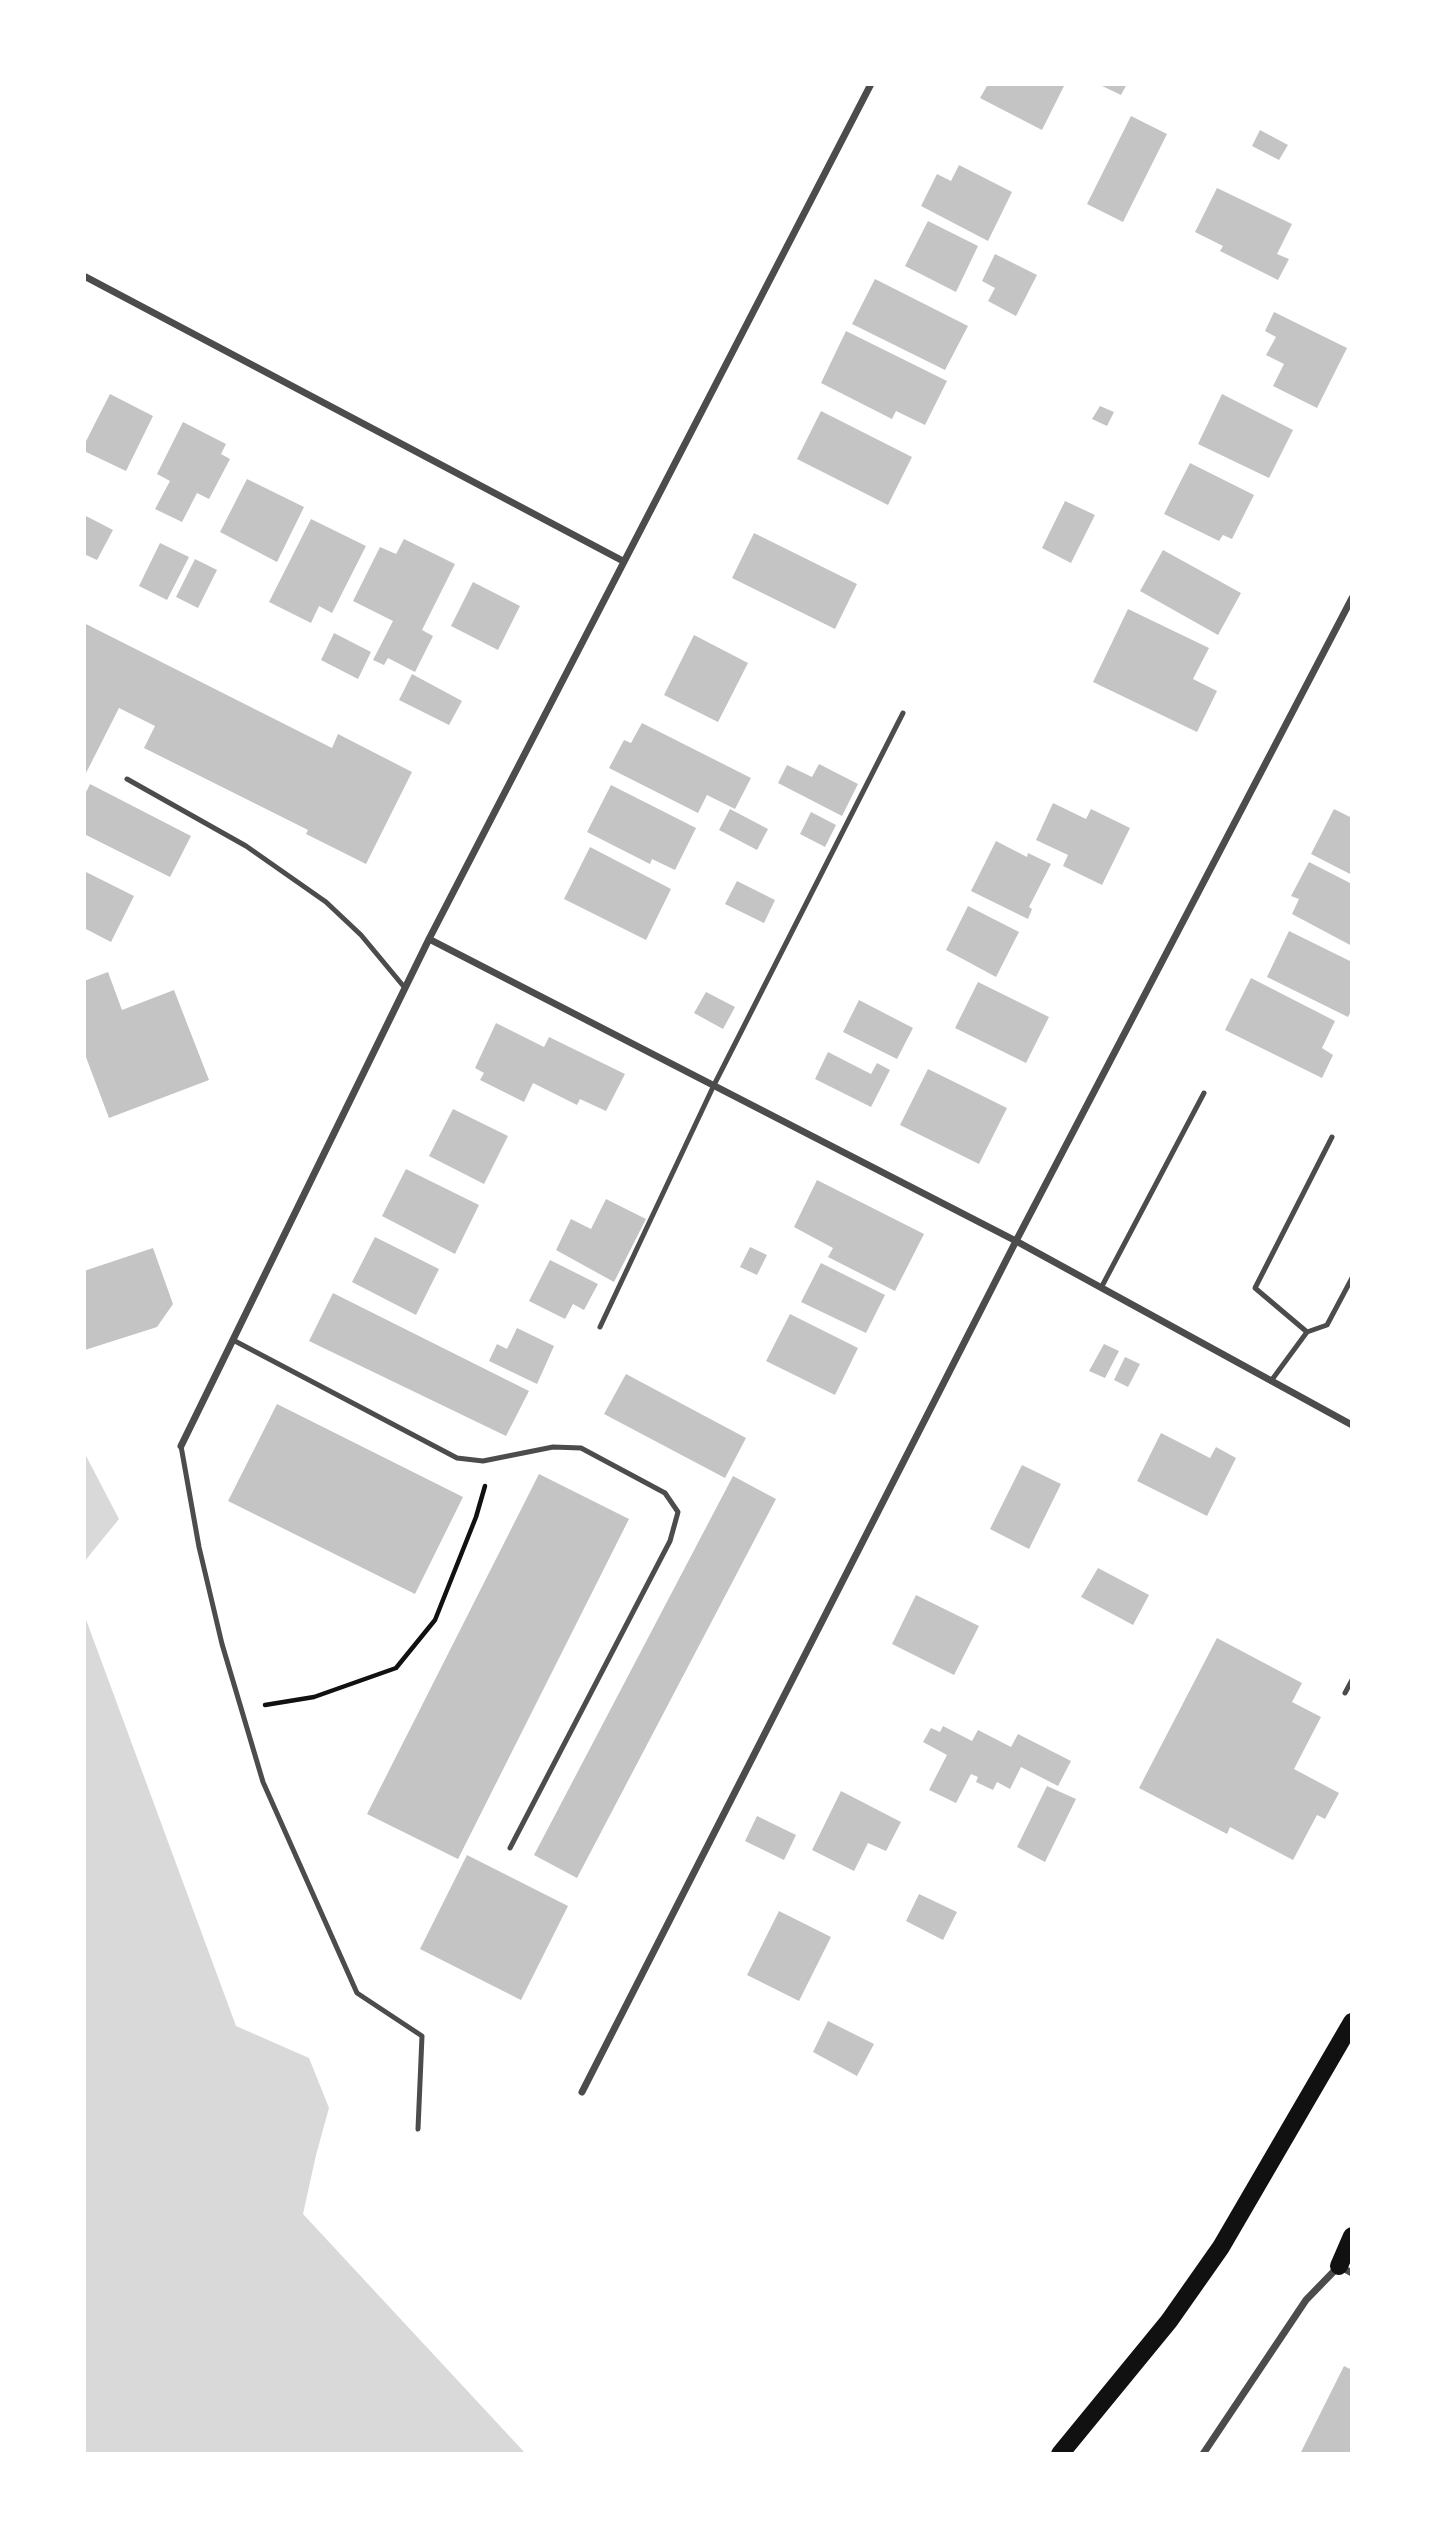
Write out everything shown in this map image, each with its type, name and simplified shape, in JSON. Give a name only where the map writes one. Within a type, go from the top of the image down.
[{"type":"main road","points":[[1060,2454],[1169,2321],[1221,2247],[1352,2022]]},
{"type":"main road","points":[[1346,2269],[1352,2236]]},
{"type":"street","points":[[181,1446],[429,939],[871,84]]},
{"type":"street","points":[[84,276],[623,561]]},
{"type":"street","points":[[582,2092],[1016,1241],[1352,598]]},
{"type":"street","points":[[429,939],[1016,1241],[1352,1425]]},
{"type":"street","points":[[1203,2454],[1306,2300],[1346,2269]]},
{"type":"lane","points":[[600,1327],[714,1085],[903,713]]},
{"type":"lane","points":[[127,779],[246,846],[326,902],[361,934],[405,988]]},
{"type":"lane","points":[[1101,1288],[1204,1093]]},
{"type":"lane","points":[[1307,1332],[1255,1288],[1332,1137]]},
{"type":"lane","points":[[1270,1381],[1307,1332],[1327,1325],[1352,1278]]},
{"type":"lane","points":[[233,1340],[457,1458],[483,1461],[552,1447],[581,1448],[665,1493],[678,1512],[670,1541],[510,1848]]},
{"type":"lane","points":[[181,1446],[199,1547],[222,1644],[263,1782],[358,1993],[422,2036],[418,2129]]},
{"type":"lane","points":[[1345,1693],[1352,1680]]},
{"type":"path","points":[[242,1709],[314,1697],[396,1668],[435,1620],[476,1517],[494,1459]]},
{"type":"shaded area","points":[[84,1452],[119,1519],[84,1562]]},
{"type":"shaded area","points":[[84,1614],[236,2026],[309,2058],[329,2108],[303,2214],[526,2454],[84,2454]]},
{"type":"building","points":[[988,84],[1065,84],[1042,130],[980,98]]},
{"type":"building","points":[[1098,84],[1127,84],[1121,95]]},
{"type":"building","points":[[1131,116],[1167,134],[1123,222],[1087,204]]},
{"type":"building","points":[[1260,130],[1288,145],[1279,160],[1252,146]]},
{"type":"building","points":[[959,165],[1012,192],[988,241],[921,206],[937,174],[951,181]]},
{"type":"building","points":[[1217,188],[1292,224],[1277,254],[1289,259],[1278,280],[1220,251],[1223,246],[1195,232]]},
{"type":"building","points":[[928,221],[978,246],[956,292],[905,266]]},
{"type":"building","points":[[995,254],[1037,275],[1016,316],[988,301],[995,288],[982,281]]},
{"type":"building","points":[[875,279],[968,326],[945,370],[852,324]]},
{"type":"building","points":[[1274,312],[1347,348],[1317,408],[1273,386],[1284,364],[1266,355],[1276,337],[1265,331]]},
{"type":"building","points":[[846,331],[947,381],[925,425],[896,411],[892,419],[821,383]]},
{"type":"building","points":[[110,394],[153,416],[126,471],[84,451],[84,445]]},
{"type":"building","points":[[1222,394],[1293,430],[1269,478],[1198,444]]},
{"type":"building","points":[[1100,406],[1114,412],[1107,426],[1092,419]]},
{"type":"building","points":[[821,411],[912,457],[888,505],[797,459]]},
{"type":"building","points":[[183,422],[226,444],[221,454],[230,459],[209,499],[197,493],[182,522],[155,509],[170,481],[157,474]]},
{"type":"building","points":[[1190,463],[1254,495],[1232,539],[1223,535],[1219,541],[1164,514]]},
{"type":"building","points":[[247,479],[304,507],[277,562],[220,532]]},
{"type":"building","points":[[1065,501],[1095,515],[1071,563],[1042,548]]},
{"type":"building","points":[[84,515],[113,530],[97,560],[84,554]]},
{"type":"building","points":[[311,519],[366,546],[332,613],[319,606],[311,623],[269,602]]},
{"type":"building","points":[[754,533],[857,584],[835,629],[732,578]]},
{"type":"building","points":[[404,539],[455,564],[422,630],[433,636],[415,672],[388,658],[384,665],[373,660],[393,621],[353,601],[380,547],[396,554]]},
{"type":"building","points":[[160,543],[189,557],[167,600],[139,586]]},
{"type":"building","points":[[1163,550],[1241,593],[1218,635],[1140,591]]},
{"type":"building","points":[[195,559],[217,570],[198,608],[176,597]]},
{"type":"building","points":[[473,582],[520,606],[498,650],[451,626]]},
{"type":"building","points":[[1128,609],[1209,648],[1193,679],[1217,691],[1197,732],[1093,682]]},
{"type":"building","points":[[84,623],[332,748],[338,734],[412,772],[366,864],[306,834],[308,830],[144,748],[155,726],[119,708],[84,777]]},
{"type":"building","points":[[334,633],[371,652],[358,679],[321,660]]},
{"type":"building","points":[[694,635],[748,663],[718,722],[664,695]]},
{"type":"building","points":[[412,674],[462,701],[449,725],[399,700]]},
{"type":"building","points":[[642,723],[751,778],[735,809],[707,795],[698,813],[609,768],[624,740],[631,743]]},
{"type":"building","points":[[819,764],[858,784],[842,816],[778,783],[787,765],[812,777]]},
{"type":"building","points":[[90,784],[191,836],[170,877],[84,834],[84,796]]},
{"type":"building","points":[[611,785],[696,828],[675,870],[652,859],[650,864],[587,832]]},
{"type":"building","points":[[1053,803],[1086,819],[1091,809],[1130,828],[1102,885],[1063,866],[1068,855],[1036,840]]},
{"type":"building","points":[[730,809],[768,829],[757,850],[719,830]]},
{"type":"building","points":[[1334,809],[1352,818],[1352,875],[1311,854]]},
{"type":"building","points":[[811,812],[836,825],[825,847],[800,834]]},
{"type":"building","points":[[996,841],[1027,857],[1028,853],[1051,864],[1029,907],[1032,909],[1028,919],[971,891]]},
{"type":"building","points":[[590,847],[671,889],[646,940],[564,899]]},
{"type":"building","points":[[1309,862],[1352,884],[1352,946],[1292,914],[1299,899],[1291,896]]},
{"type":"building","points":[[84,871],[134,896],[111,942],[84,928]]},
{"type":"building","points":[[737,881],[775,900],[764,923],[725,904]]},
{"type":"building","points":[[968,906],[1019,932],[996,977],[946,950]]},
{"type":"building","points":[[1289,931],[1352,962],[1352,1009],[1348,1017],[1267,977]]},
{"type":"building","points":[[108,972],[122,1010],[174,990],[209,1080],[109,1118],[84,1052],[84,981]]},
{"type":"building","points":[[1251,978],[1335,1021],[1322,1048],[1333,1055],[1322,1078],[1225,1030]]},
{"type":"building","points":[[978,982],[1049,1017],[1026,1063],[955,1028]]},
{"type":"building","points":[[706,992],[735,1007],[723,1029],[694,1013]]},
{"type":"building","points":[[859,1000],[913,1028],[897,1059],[843,1032]]},
{"type":"building","points":[[496,1023],[544,1047],[549,1037],[625,1074],[606,1111],[580,1099],[577,1105],[533,1083],[524,1102],[480,1080],[484,1073],[475,1068]]},
{"type":"building","points":[[828,1052],[871,1074],[877,1063],[890,1070],[871,1107],[815,1079]]},
{"type":"building","points":[[928,1069],[1007,1108],[979,1164],[900,1125]]},
{"type":"building","points":[[453,1109],[508,1136],[484,1184],[429,1156]]},
{"type":"building","points":[[406,1169],[479,1205],[455,1254],[382,1216]]},
{"type":"building","points":[[817,1180],[924,1234],[895,1291],[828,1257],[833,1248],[794,1227]]},
{"type":"building","points":[[606,1199],[646,1219],[614,1282],[556,1250],[571,1219],[591,1229]]},
{"type":"building","points":[[375,1237],[439,1269],[416,1315],[352,1282]]},
{"type":"building","points":[[750,1247],[767,1255],[757,1275],[740,1267]]},
{"type":"building","points":[[153,1248],[173,1304],[157,1327],[85,1350],[84,1271]]},
{"type":"building","points":[[550,1260],[598,1284],[584,1310],[573,1304],[565,1319],[529,1301]]},
{"type":"building","points":[[821,1263],[885,1295],[866,1333],[801,1302]]},
{"type":"building","points":[[333,1293],[529,1391],[506,1436],[309,1341]]},
{"type":"building","points":[[790,1314],[858,1348],[835,1395],[766,1361]]},
{"type":"building","points":[[517,1328],[554,1346],[537,1384],[489,1361],[497,1344],[507,1349]]},
{"type":"building","points":[[1104,1344],[1119,1351],[1105,1378],[1089,1371]]},
{"type":"building","points":[[1125,1357],[1140,1364],[1128,1387],[1114,1380]]},
{"type":"building","points":[[626,1374],[746,1438],[725,1478],[604,1414]]},
{"type":"building","points":[[277,1404],[463,1497],[415,1594],[228,1501]]},
{"type":"building","points":[[1161,1433],[1210,1458],[1216,1447],[1236,1458],[1207,1516],[1137,1481]]},
{"type":"building","points":[[1022,1465],[1061,1484],[1029,1549],[990,1529]]},
{"type":"building","points":[[539,1474],[629,1519],[458,1859],[367,1814]]},
{"type":"building","points":[[733,1476],[776,1499],[577,1878],[534,1855]]},
{"type":"building","points":[[1098,1568],[1149,1595],[1133,1625],[1081,1597]]},
{"type":"building","points":[[916,1595],[979,1626],[954,1675],[892,1644]]},
{"type":"building","points":[[1217,1638],[1302,1683],[1292,1702],[1321,1717],[1294,1769],[1339,1793],[1325,1819],[1317,1815],[1293,1860],[1230,1827],[1227,1834],[1139,1788]]},
{"type":"building","points":[[943,1726],[972,1741],[978,1730],[1011,1747],[1018,1734],[1071,1761],[1058,1786],[1021,1767],[1010,1789],[997,1782],[993,1790],[976,1782],[978,1777],[971,1774],[956,1803],[929,1790],[947,1755],[923,1742],[931,1728],[940,1732]]},
{"type":"building","points":[[1047,1786],[1076,1799],[1045,1862],[1017,1847]]},
{"type":"building","points":[[841,1791],[901,1822],[886,1851],[868,1843],[854,1871],[812,1850]]},
{"type":"building","points":[[757,1816],[796,1835],[784,1860],[745,1841]]},
{"type":"building","points":[[467,1855],[568,1906],[521,2000],[420,1949]]},
{"type":"building","points":[[919,1894],[957,1912],[943,1940],[906,1921]]},
{"type":"building","points":[[779,1911],[831,1937],[799,2001],[747,1975]]},
{"type":"building","points":[[828,2021],[874,2044],[857,2076],[813,2052]]},
{"type":"building","points":[[1344,2366],[1352,2370],[1352,2454],[1300,2454]]}]
